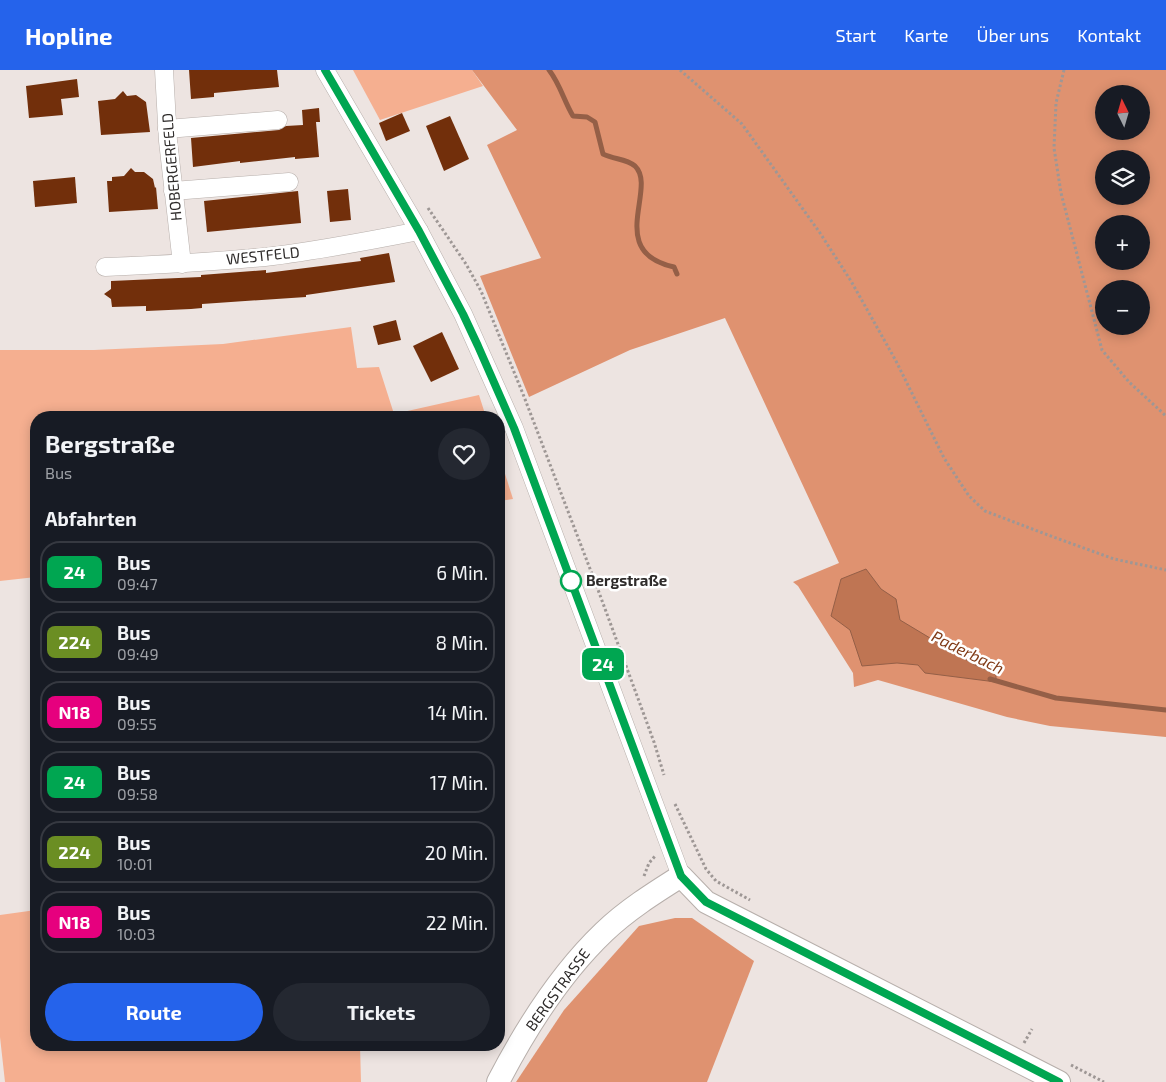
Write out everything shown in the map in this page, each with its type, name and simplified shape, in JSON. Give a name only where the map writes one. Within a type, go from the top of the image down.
[{"type":"main road","points":[[681,876],[706,902],[1064,1073]]},
{"type":"main road","name":"BERGSTRASSE","points":[[498,1082],[537,1014],[581,956],[605,931],[632,908],[681,876]]},
{"type":"street","name":"HOBERGERFELD","points":[[164,70],[167,129],[182,264]]},
{"type":"street","points":[[325,70],[419,231],[463,314],[514,428],[681,876]]},
{"type":"street","points":[[167,129],[278,120]]},
{"type":"street","points":[[174,191],[289,182]]},
{"type":"street","name":"WESTFELD","points":[[105,267],[182,264],[265,257],[347,246],[419,231]]},
{"type":"path","points":[[680,70],[742,124],[820,233],[851,281],[896,361],[944,458],[969,496],[985,511],[1048,535],[1114,559],[1166,570]]},
{"type":"path","points":[[1064,70],[1056,103],[1054,148],[1061,193],[1102,350],[1129,382],[1166,416]]},
{"type":"path","points":[[691,841],[706,869],[716,881],[755,903]]},
{"type":"path","points":[[1016,1037],[1034,1046]]},
{"type":"path","points":[[1064,1073],[1104,1082]]},
{"type":"shaded area","points":[[353,70],[472,70],[483,86],[380,120]]},
{"type":"shaded area","points":[[472,70],[1166,70],[1166,737],[1050,726],[1007,717],[878,680],[854,687],[853,673],[798,586],[793,582],[839,563],[725,318],[630,350],[529,397],[480,276],[541,258],[487,145],[517,130]]},
{"type":"shaded area","points":[[351,327],[357,368],[379,367],[393,411],[30,411],[30,578],[0,581],[0,350],[94,350],[223,344]]},
{"type":"shaded area","points":[[479,395],[484,411],[407,411]]},
{"type":"shaded area","points":[[505,474],[513,499],[505,500]]},
{"type":"shaded area","points":[[866,569],[881,589],[896,599],[900,620],[975,665],[996,674],[996,682],[925,673],[918,665],[897,663],[862,666],[850,630],[831,616],[841,579]]},
{"type":"shaded area","points":[[30,911],[30,1051],[360,1051],[361,1082],[5,1082],[0,1037],[0,915]]},
{"type":"shaded area","points":[[675,918],[692,918],[754,961],[707,1082],[516,1082],[564,1010],[639,926]]},
{"type":"building","points":[[189,70],[277,70],[279,87],[214,93],[214,97],[191,99]]},
{"type":"building","points":[[77,79],[79,97],[61,99],[63,115],[29,118],[26,86]]},
{"type":"building","points":[[123,91],[127,96],[136,95],[146,102],[150,132],[101,135],[98,101],[115,99]]},
{"type":"building","points":[[319,108],[320,122],[316,122],[319,157],[295,159],[295,157],[240,163],[240,161],[193,167],[191,138],[279,130],[286,126],[303,125],[302,110]]},
{"type":"building","points":[[402,113],[410,131],[386,141],[379,123]]},
{"type":"building","points":[[450,116],[469,159],[444,171],[426,126]]},
{"type":"building","points":[[131,168],[135,172],[144,172],[153,179],[156,187],[158,209],[109,212],[107,181],[112,181],[112,177],[124,176]]},
{"type":"building","points":[[75,177],[77,203],[35,207],[33,181]]},
{"type":"building","points":[[348,189],[351,220],[330,222],[327,191]]},
{"type":"building","points":[[298,191],[301,223],[207,232],[204,201]]},
{"type":"building","points":[[389,253],[395,282],[306,295],[306,297],[202,304],[202,308],[146,311],[146,306],[112,307],[111,299],[104,294],[111,289],[111,281],[201,277],[201,275],[266,270],[266,273],[361,261],[360,258]]},
{"type":"building","points":[[396,320],[401,340],[378,345],[373,326]]},
{"type":"building","points":[[442,332],[459,369],[431,382],[413,346]]},
{"type":"waterway","name":"Paderbach","points":[[549,70],[573,116],[587,117],[595,122],[603,154],[635,166],[640,176],[641,189],[637,234],[642,248],[653,259],[674,267],[677,274]]},
{"type":"waterway","name":"Paderbach","points":[[990,679],[1056,698],[1166,710]]},
{"type":"bus line","name":"24","points":[[325,70],[419,231],[478,346],[514,428],[681,876],[706,902],[1059,1082]]},
{"type":"place","name":"Bergstraße","points":[[571,581]]}]
